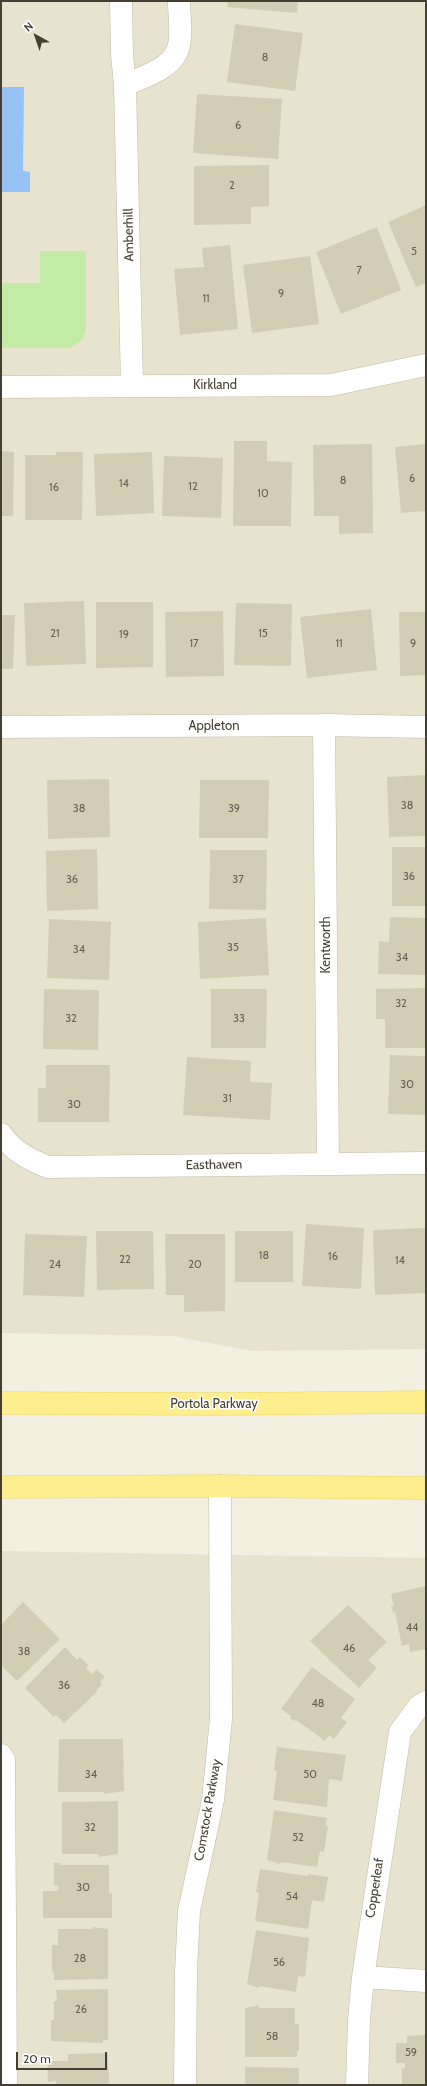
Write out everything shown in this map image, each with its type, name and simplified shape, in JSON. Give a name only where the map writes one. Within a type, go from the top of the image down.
[{"type":"main road","name":"Portola Parkway","points":[[1,1403],[220,1404],[426,1402]]},
{"type":"main road","points":[[1,1487],[220,1486],[426,1488]]},
{"type":"street","name":"Amberhill","points":[[121,1],[122,55],[125,85],[132,385]]},
{"type":"street","points":[[125,85],[148,76],[169,62],[179,46],[179,1]]},
{"type":"street","name":"Kirkland","points":[[1,387],[132,385],[331,386],[426,365]]},
{"type":"street","name":"Appleton","points":[[1,727],[324,725],[426,727]]},
{"type":"street","name":"Kentworth","points":[[324,725],[328,1164]]},
{"type":"street","name":"Easthaven","points":[[5,1139],[26,1158],[48,1167],[426,1163]]},
{"type":"street","name":"Comstock Parkway","points":[[185,2085],[186,1972],[189,1911],[213,1800],[221,1719],[220,1486]]},
{"type":"street","name":"Copperleaf","points":[[357,2085],[359,2020],[363,1977],[400,1732],[419,1706],[426,1702]]},
{"type":"street","points":[[1,1755],[4,1760],[3,2001],[6,2085]]},
{"type":"street","points":[[363,1977],[426,1981]]},
{"type":"shaded area","points":[[1,1],[423,1],[426,9],[426,1349],[252,1351],[173,1336],[1,1333]]},
{"type":"shaded area","points":[[1,1551],[426,1558],[426,2085],[1,2085]]},
{"type":"green space","points":[[40,251],[86,251],[86,329],[83,339],[70,348],[1,348],[1,283],[40,283]]},
{"type":"water","points":[[1,87],[24,87],[23,171],[30,172],[30,192],[1,192]]},
{"type":"building","points":[[228,1],[298,1],[297,13],[227,7]]},
{"type":"building","points":[[235,24],[303,33],[295,91],[227,82]]},
{"type":"building","points":[[197,94],[282,99],[278,159],[193,153]]},
{"type":"building","points":[[269,165],[269,206],[251,207],[251,224],[194,225],[194,166]]},
{"type":"building","points":[[426,205],[426,283],[416,287],[388,222]]},
{"type":"building","points":[[377,227],[401,290],[341,314],[316,252]]},
{"type":"building","points":[[230,245],[238,329],[180,335],[174,269],[204,267],[202,248]]},
{"type":"building","points":[[310,256],[319,324],[252,333],[243,265]]},
{"type":"building","points":[[234,441],[267,441],[267,461],[292,462],[291,526],[233,526]]},
{"type":"building","points":[[372,444],[373,533],[339,534],[339,516],[314,516],[313,445]]},
{"type":"building","points":[[426,444],[426,511],[401,513],[395,447]]},
{"type":"building","points":[[1,451],[14,452],[13,516],[1,516]]},
{"type":"building","points":[[56,452],[83,452],[82,520],[25,520],[25,455],[56,455]]},
{"type":"building","points":[[152,452],[154,513],[96,516],[94,454]]},
{"type":"building","points":[[164,456],[223,458],[221,518],[162,516]]},
{"type":"building","points":[[84,601],[86,664],[26,666],[24,603]]},
{"type":"building","points":[[96,602],[153,602],[153,667],[96,668]]},
{"type":"building","points":[[236,603],[292,604],[291,666],[234,665]]},
{"type":"building","points":[[371,609],[377,670],[307,678],[300,617]]},
{"type":"building","points":[[223,611],[224,676],[166,677],[165,612]]},
{"type":"building","points":[[399,612],[426,612],[426,675],[400,676]]},
{"type":"building","points":[[1,615],[15,615],[13,669],[1,669]]},
{"type":"building","points":[[426,775],[426,836],[389,837],[387,777]]},
{"type":"building","points":[[109,779],[110,837],[48,839],[47,780]]},
{"type":"building","points":[[200,780],[269,780],[268,838],[199,838]]},
{"type":"building","points":[[392,847],[426,847],[426,906],[392,906]]},
{"type":"building","points":[[97,849],[98,909],[47,911],[46,851]]},
{"type":"building","points":[[210,850],[267,850],[266,910],[209,909]]},
{"type":"building","points":[[390,917],[426,918],[426,975],[378,974],[379,941],[389,942]]},
{"type":"building","points":[[266,918],[269,975],[200,979],[198,922]]},
{"type":"building","points":[[49,919],[111,922],[109,980],[47,978]]},
{"type":"building","points":[[426,988],[426,1048],[385,1048],[385,1019],[376,1019],[376,989]]},
{"type":"building","points":[[44,989],[99,990],[98,1050],[43,1049]]},
{"type":"building","points":[[211,989],[267,989],[266,1048],[211,1048]]},
{"type":"building","points":[[390,1055],[426,1056],[426,1115],[388,1114]]},
{"type":"building","points":[[187,1057],[251,1061],[250,1082],[272,1083],[270,1120],[183,1115]]},
{"type":"building","points":[[46,1065],[110,1065],[109,1122],[38,1122],[38,1088],[46,1088]]},
{"type":"building","points":[[306,1224],[364,1228],[361,1289],[302,1286]]},
{"type":"building","points":[[426,1228],[426,1293],[375,1295],[373,1230]]},
{"type":"building","points":[[96,1231],[153,1231],[154,1289],[97,1290]]},
{"type":"building","points":[[235,1231],[293,1231],[293,1282],[235,1282]]},
{"type":"building","points":[[25,1234],[87,1236],[84,1297],[23,1295]]},
{"type":"building","points":[[165,1234],[225,1234],[225,1311],[184,1312],[184,1295],[166,1295]]},
{"type":"building","points":[[426,1586],[426,1649],[410,1652],[409,1644],[402,1646],[395,1612],[393,1613],[391,1606],[394,1606],[391,1594]]},
{"type":"building","points":[[23,1602],[60,1639],[17,1681],[1,1665],[1,1625]]},
{"type":"building","points":[[348,1605],[387,1642],[368,1660],[377,1668],[359,1688],[310,1641]]},
{"type":"building","points":[[65,1647],[77,1660],[80,1657],[88,1665],[86,1668],[92,1674],[97,1669],[105,1677],[100,1682],[102,1684],[96,1691],[97,1692],[64,1723],[56,1715],[54,1717],[25,1688]]},
{"type":"building","points":[[312,1667],[355,1699],[341,1718],[347,1722],[334,1739],[329,1735],[325,1741],[296,1720],[294,1721],[290,1718],[291,1716],[281,1709]]},
{"type":"building","points":[[59,1739],[123,1739],[124,1791],[104,1794],[104,1792],[58,1792]]},
{"type":"building","points":[[277,1747],[346,1755],[342,1781],[329,1779],[327,1807],[273,1800],[277,1771],[274,1770]]},
{"type":"building","points":[[118,1801],[118,1854],[99,1857],[99,1854],[62,1854],[62,1802]]},
{"type":"building","points":[[274,1810],[327,1818],[325,1826],[328,1826],[324,1852],[320,1851],[317,1867],[281,1862],[280,1864],[267,1860]]},
{"type":"building","points":[[54,1863],[61,1863],[60,1865],[109,1865],[109,1893],[112,1893],[112,1918],[43,1918],[43,1891],[58,1891],[58,1885],[54,1885]]},
{"type":"building","points":[[260,1869],[308,1876],[308,1874],[328,1877],[324,1902],[312,1900],[308,1929],[255,1921],[259,1893],[256,1892]]},
{"type":"building","points":[[93,1927],[108,1929],[108,1979],[54,1980],[54,1972],[52,1973],[52,1945],[58,1945],[58,1929],[93,1929]]},
{"type":"building","points":[[256,1930],[309,1938],[305,1977],[298,1976],[296,1992],[259,1986],[259,1988],[247,1984]]},
{"type":"building","points":[[108,1989],[108,2040],[103,2040],[103,2043],[51,2041],[51,2020],[54,2020],[54,2001],[57,2001],[56,1990]]},
{"type":"building","points":[[259,2005],[259,2008],[295,2008],[295,2024],[299,2024],[299,2051],[297,2051],[297,2057],[245,2057],[245,2008]]},
{"type":"building","points":[[426,2035],[426,2085],[402,2085],[402,2068],[405,2069],[405,2063],[396,2063],[396,2043],[407,2043],[407,2036]]},
{"type":"building","points":[[108,2053],[109,2085],[56,2085],[56,2081],[48,2082],[47,2061],[68,2061],[68,2054]]},
{"type":"building","points":[[245,2067],[299,2068],[299,2085],[245,2085]]}]
